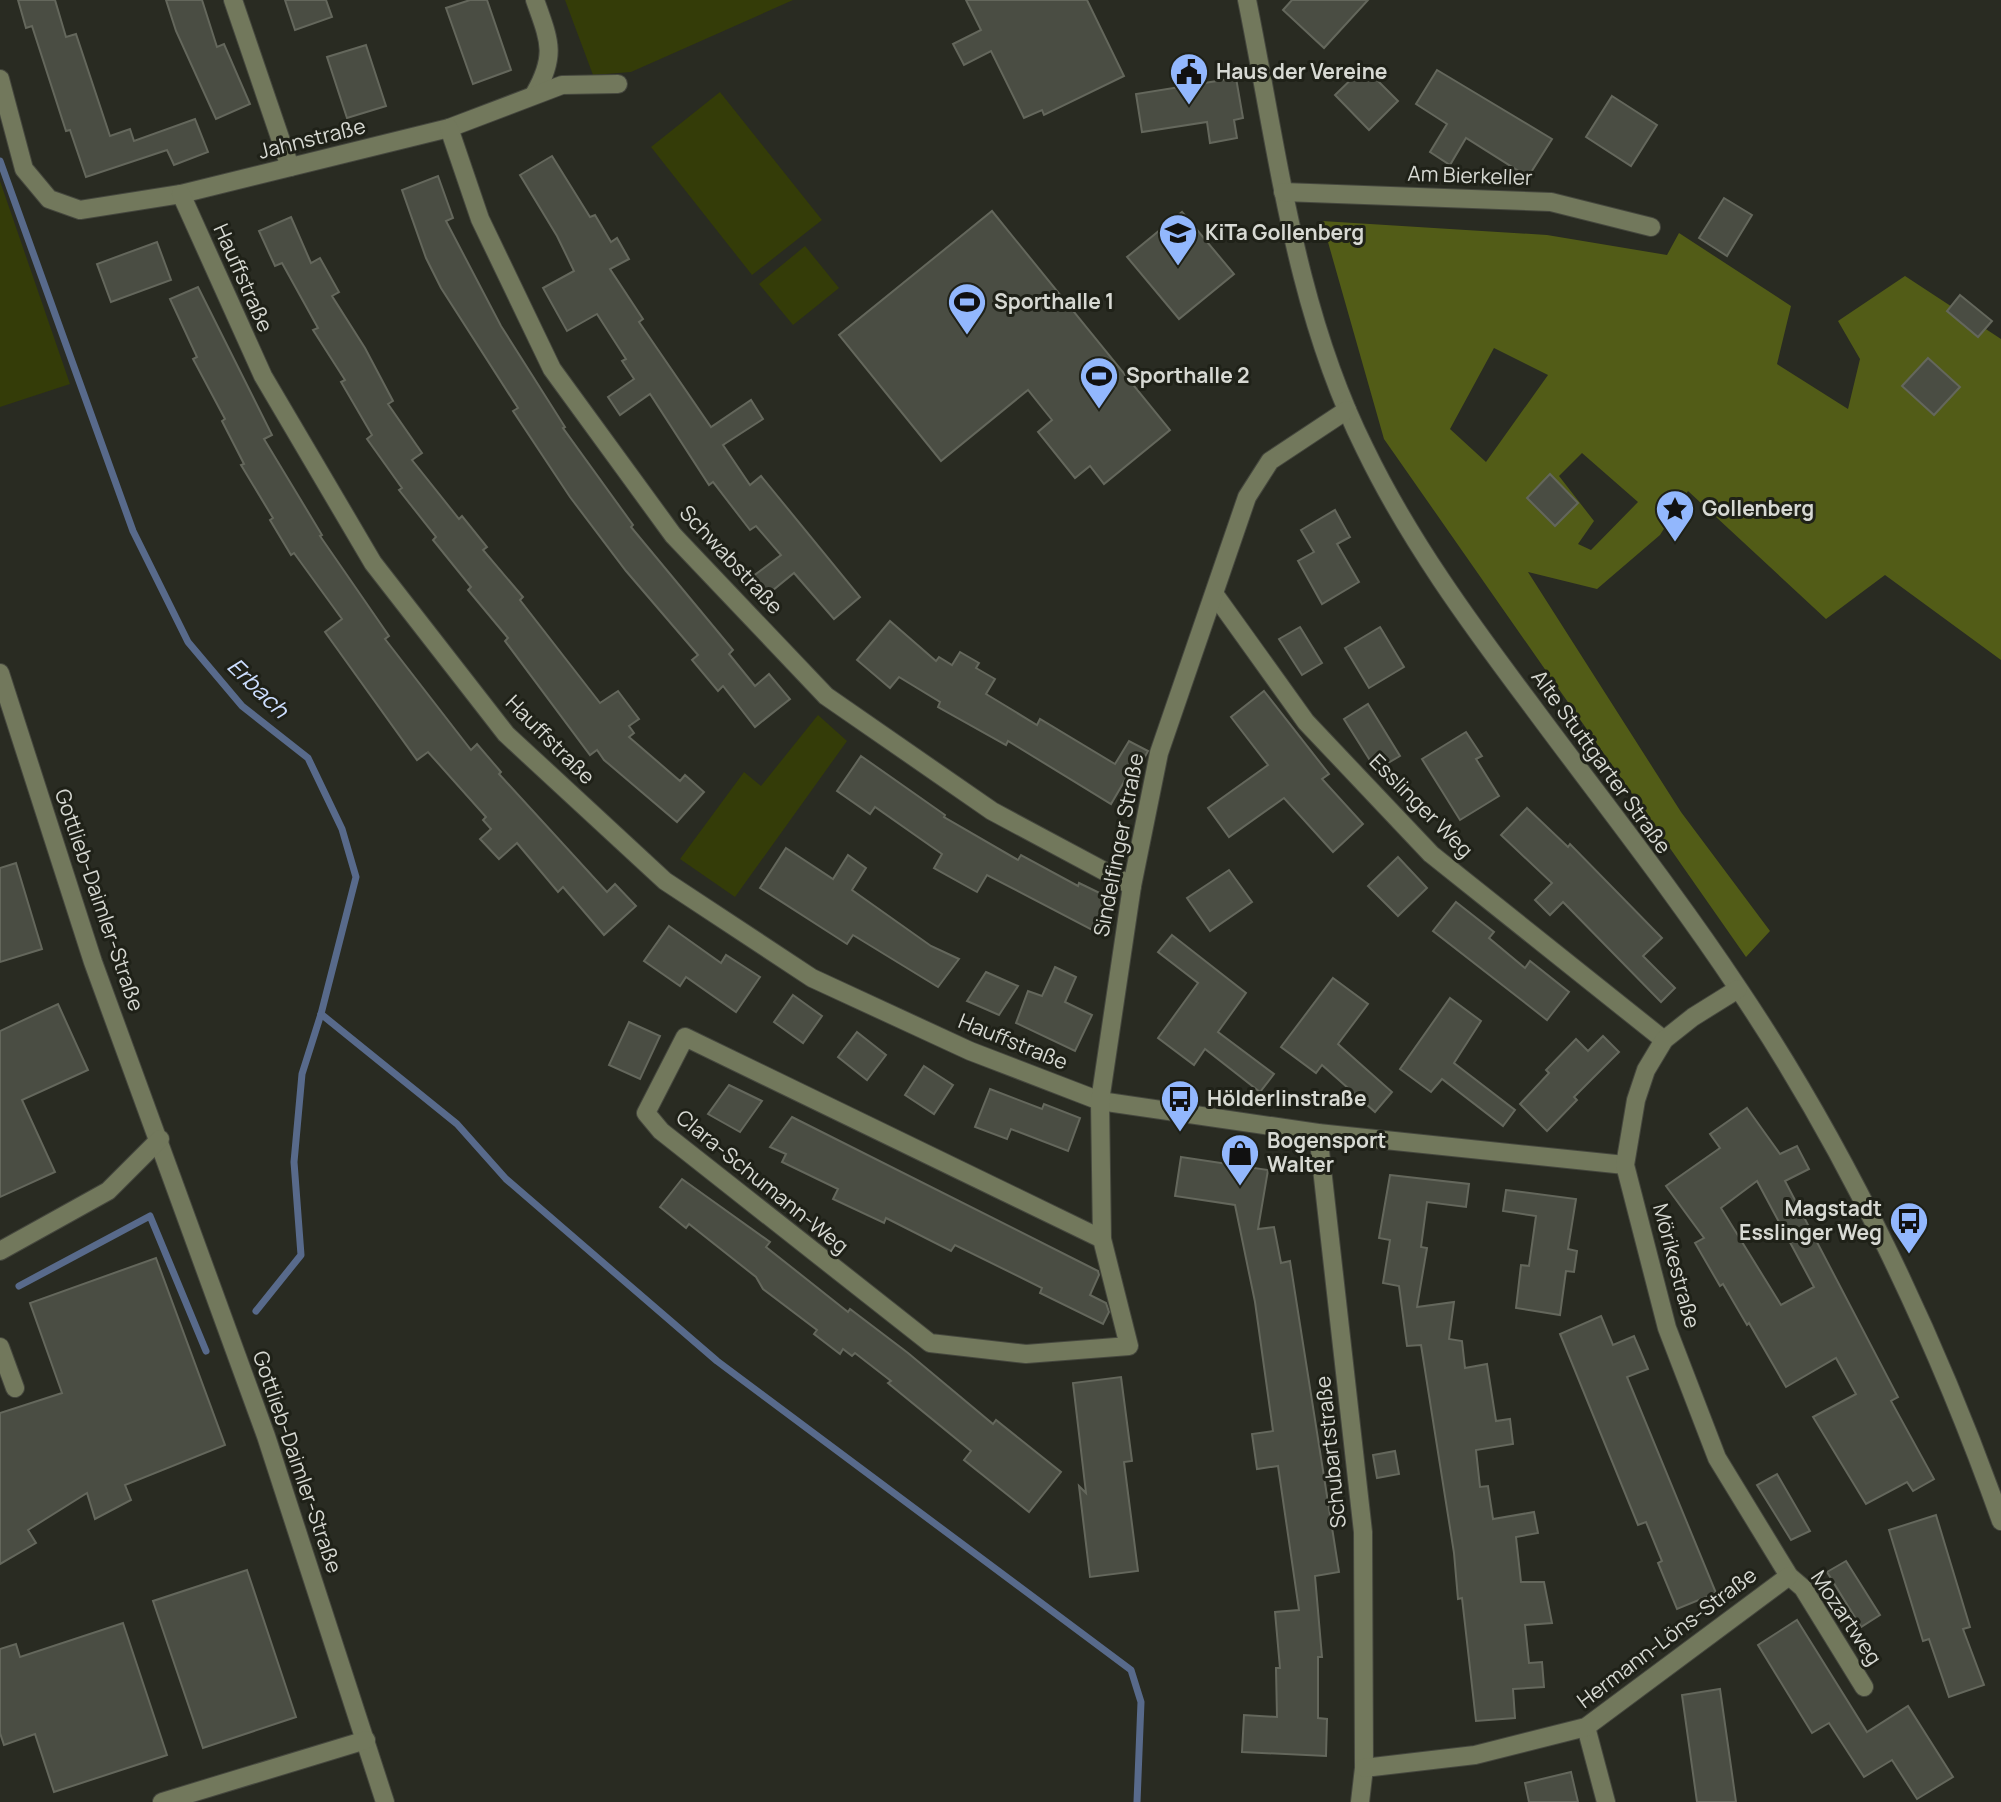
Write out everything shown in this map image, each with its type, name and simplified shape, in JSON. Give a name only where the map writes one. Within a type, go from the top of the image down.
[{"type":"street","points":[[233,0],[290,167]]},
{"type":"street","points":[[534,0],[551,46],[547,72],[535,93]]},
{"type":"street","name":"Alte Stuttgarter Straße","points":[[1247,0],[1283,191],[1324,357],[1392,502],[1430,564],[1738,989],[1801,1090],[1892,1262],[1956,1401],[2001,1521]]},
{"type":"street","name":"Jahnstraße","points":[[0,79],[24,169],[50,199],[80,210],[181,194],[449,128],[535,93],[562,85],[618,84]]},
{"type":"street","name":"Schwabstraße","points":[[449,128],[480,219],[552,369],[673,535],[827,696],[992,811],[1132,886]]},
{"type":"street","name":"Am Bierkeller","points":[[1283,191],[1551,202],[1651,227]]},
{"type":"street","name":"Hauffstraße","points":[[181,194],[262,376],[373,563],[506,734],[665,881],[812,978],[970,1051],[1100,1101]]},
{"type":"street","name":"Sindelfinger Straße","points":[[1129,1346],[1102,1239],[1100,1101],[1132,886],[1159,753],[1247,497],[1270,461],[1347,410]]},
{"type":"street","name":"Esslinger Weg","points":[[1215,595],[1306,722],[1431,854],[1664,1040]]},
{"type":"street","name":"Gottlieb-Daimler-Straße","points":[[0,673],[93,962],[160,1139],[266,1436],[385,1802]]},
{"type":"street","name":"Mörikestraße","points":[[1738,989],[1693,1017],[1664,1040],[1646,1070],[1636,1100],[1625,1165],[1667,1328],[1717,1458],[1789,1576]]},
{"type":"street","name":"Clara-Schumann-Weg","points":[[1102,1239],[685,1037],[646,1113],[661,1132],[930,1343],[1026,1354],[1129,1346]]},
{"type":"street","points":[[1100,1101],[1318,1133],[1625,1165]]},
{"type":"street","name":"Schubartstraße","points":[[1318,1133],[1363,1532],[1364,1768],[1360,1802]]},
{"type":"street","points":[[0,1251],[108,1191],[160,1139]]},
{"type":"street","points":[[0,1347],[15,1388]]},
{"type":"street","name":"Hermann-Löns-Straße","points":[[1364,1768],[1475,1755],[1586,1727],[1789,1576]]},
{"type":"street","name":"Mozartweg","points":[[1789,1576],[1803,1588],[1864,1687]]},
{"type":"street","points":[[1586,1727],[1606,1802]]},
{"type":"street","points":[[162,1802],[366,1740]]},
{"type":"green space","points":[[565,0],[793,0],[631,72],[593,75]]},
{"type":"green space","points":[[720,92],[822,220],[752,275],[651,147]]},
{"type":"green space","points":[[0,181],[70,384],[0,407]]},
{"type":"green space","points":[[1322,221],[1547,235],[1667,255],[1679,233],[1791,306],[1777,364],[1848,409],[1860,359],[1838,321],[1905,276],[2001,339],[2001,660],[1885,575],[1826,619],[1688,491],[1660,535],[1597,589],[1528,572],[1681,812],[1770,931],[1746,957],[1384,439]],"holes":[[[1494,348],[1548,375],[1486,462],[1450,429]],[[1582,453],[1638,502],[1591,550],[1578,544],[1594,521],[1559,476]]]},
{"type":"green space","points":[[805,246],[839,288],[793,325],[759,284]]},
{"type":"green space","points":[[818,715],[847,741],[735,897],[680,859],[744,772],[761,786]]},
{"type":"building","points":[[18,0],[55,0],[66,37],[76,34],[110,136],[130,129],[134,141],[195,119],[208,152],[174,165],[167,150],[86,177],[70,130],[66,131],[32,26],[26,28]]},
{"type":"building","points":[[166,0],[202,0],[217,47],[224,44],[250,104],[216,119],[176,31]]},
{"type":"building","points":[[285,0],[326,0],[332,17],[295,30]]},
{"type":"building","points":[[470,0],[487,0],[511,70],[473,84],[446,8]]},
{"type":"building","points":[[966,0],[1087,0],[1124,76],[1044,115],[1042,110],[1024,118],[991,51],[964,65],[953,44],[981,30]]},
{"type":"building","points":[[1292,0],[1368,0],[1324,48],[1283,10]]},
{"type":"building","points":[[366,45],[386,106],[347,118],[327,57]]},
{"type":"building","points":[[1364,67],[1398,101],[1369,130],[1335,95]]},
{"type":"building","points":[[1437,70],[1552,139],[1528,177],[1466,138],[1450,165],[1430,152],[1447,124],[1416,104]]},
{"type":"building","name":"Haus der Vereine","points":[[1236,78],[1243,118],[1234,120],[1237,138],[1210,143],[1207,122],[1142,132],[1136,94]]},
{"type":"building","points":[[1612,96],[1657,125],[1631,166],[1586,137]]},
{"type":"building","points":[[552,156],[590,217],[595,215],[611,242],[617,238],[629,259],[610,269],[643,319],[639,322],[711,427],[751,400],[763,419],[723,445],[750,485],[761,476],[860,597],[834,619],[794,573],[767,595],[752,577],[781,555],[756,526],[750,530],[713,482],[709,485],[650,394],[620,415],[608,397],[634,379],[622,361],[626,359],[597,314],[567,331],[543,288],[574,271],[557,236],[520,175]]},
{"type":"building","points":[[438,176],[453,218],[446,221],[501,326],[565,427],[563,428],[633,525],[631,527],[733,650],[729,654],[755,686],[769,674],[790,699],[755,727],[723,686],[718,691],[692,660],[698,655],[626,571],[570,497],[513,411],[518,408],[441,288],[426,258],[402,190]]},
{"type":"building","points":[[1724,198],[1752,215],[1727,256],[1699,238]]},
{"type":"building","name":"Sporthalle 1","points":[[992,211],[1170,430],[1104,484],[1090,466],[1075,478],[1038,432],[1052,420],[1028,390],[941,461],[839,335]]},
{"type":"building","points":[[1182,212],[1234,274],[1179,319],[1127,257]]},
{"type":"building","points":[[291,217],[311,263],[320,258],[339,292],[332,296],[365,348],[393,401],[388,404],[422,453],[412,460],[459,519],[462,516],[487,547],[483,550],[523,597],[520,600],[600,703],[618,691],[639,719],[629,726],[634,733],[629,737],[680,781],[685,775],[704,792],[677,822],[604,760],[597,750],[590,755],[505,641],[508,638],[468,590],[471,587],[433,540],[436,537],[399,490],[402,488],[367,439],[372,435],[341,382],[345,380],[313,330],[318,328],[282,263],[275,266],[259,231]]},
{"type":"building","points":[[157,242],[171,280],[111,302],[97,264]]},
{"type":"building","points":[[198,287],[272,435],[264,439],[322,535],[320,536],[389,636],[385,639],[471,750],[477,744],[501,772],[499,774],[607,892],[615,884],[636,906],[604,935],[563,887],[558,892],[517,843],[499,859],[480,839],[491,829],[483,820],[486,817],[428,752],[417,760],[325,632],[342,619],[294,553],[291,555],[270,520],[273,518],[241,465],[244,464],[222,421],[225,419],[193,359],[197,357],[170,299]]},
{"type":"building","points":[[1960,295],[1992,321],[1978,337],[1947,311]]},
{"type":"building","points":[[1928,358],[1960,387],[1934,415],[1902,386]]},
{"type":"building","points":[[1550,474],[1578,503],[1555,526],[1527,498]]},
{"type":"building","points":[[1335,510],[1350,537],[1337,544],[1359,582],[1322,604],[1298,561],[1314,552],[1301,530]]},
{"type":"building","points":[[890,621],[936,661],[939,657],[952,665],[960,652],[979,663],[976,668],[995,679],[986,694],[1037,725],[1040,719],[1115,764],[1129,741],[1148,751],[1133,779],[1128,775],[1111,804],[1008,741],[1006,745],[938,707],[940,702],[899,677],[890,688],[857,660]]},
{"type":"building","points":[[1300,627],[1322,663],[1302,675],[1279,639]]},
{"type":"building","points":[[1380,627],[1404,667],[1369,688],[1345,648]]},
{"type":"building","points":[[1264,691],[1329,774],[1322,779],[1363,824],[1333,852],[1284,798],[1229,837],[1208,808],[1268,765],[1231,717]]},
{"type":"building","points":[[1368,704],[1400,756],[1376,770],[1344,719]]},
{"type":"building","points":[[1466,732],[1482,756],[1476,759],[1499,796],[1460,820],[1422,759]]},
{"type":"building","points":[[861,756],[945,815],[944,817],[1018,860],[1021,855],[1078,886],[1079,883],[1112,899],[1096,932],[987,875],[977,892],[934,868],[942,854],[875,807],[870,814],[837,791]]},
{"type":"building","points":[[1527,808],[1568,847],[1570,844],[1662,938],[1643,956],[1675,988],[1661,1002],[1563,902],[1550,915],[1535,900],[1552,883],[1501,835]]},
{"type":"building","points":[[786,848],[833,879],[848,855],[866,868],[852,890],[931,946],[959,959],[938,987],[853,935],[847,944],[760,888]]},
{"type":"building","points":[[1398,857],[1427,888],[1398,916],[1368,886]]},
{"type":"building","points":[[16,863],[42,949],[0,962],[0,868]]},
{"type":"building","points":[[1229,870],[1252,902],[1210,931],[1187,898]]},
{"type":"building","points":[[1456,902],[1494,932],[1489,938],[1525,968],[1530,961],[1569,992],[1547,1020],[1433,931]]},
{"type":"building","points":[[669,926],[721,963],[726,955],[760,977],[736,1012],[686,977],[680,986],[644,961]]},
{"type":"building","points":[[1172,935],[1246,993],[1218,1032],[1274,1074],[1260,1092],[1205,1049],[1194,1065],[1158,1038],[1198,983],[1158,952]]},
{"type":"building","points":[[1055,967],[1076,977],[1065,1002],[1092,1015],[1075,1051],[1016,1023],[1028,991],[1042,996]]},
{"type":"building","points":[[986,972],[1018,986],[999,1015],[967,1001]]},
{"type":"building","points":[[1333,978],[1368,1004],[1338,1044],[1392,1092],[1375,1112],[1322,1065],[1316,1073],[1281,1047]]},
{"type":"building","points":[[793,995],[822,1016],[803,1043],[774,1022]]},
{"type":"building","points":[[1450,998],[1481,1021],[1454,1063],[1515,1110],[1503,1126],[1442,1079],[1431,1092],[1400,1069]]},
{"type":"building","points":[[58,1004],[88,1070],[22,1100],[55,1172],[0,1197],[0,1031]]},
{"type":"building","points":[[629,1022],[660,1036],[640,1079],[609,1065]]},
{"type":"building","points":[[857,1032],[886,1055],[867,1080],[838,1057]]},
{"type":"building","points":[[1603,1036],[1619,1052],[1574,1097],[1577,1100],[1547,1131],[1520,1104],[1549,1073],[1546,1070],[1576,1039],[1588,1051]]},
{"type":"building","points":[[924,1066],[953,1085],[934,1114],[905,1095]]},
{"type":"building","points":[[729,1085],[762,1101],[740,1132],[708,1114]]},
{"type":"building","points":[[990,1089],[1042,1109],[1044,1104],[1080,1118],[1068,1151],[1011,1129],[1007,1139],[975,1127]]},
{"type":"building","points":[[1747,1108],[1780,1154],[1797,1146],[1809,1169],[1785,1181],[1898,1397],[1891,1401],[1934,1479],[1913,1491],[1907,1482],[1866,1504],[1813,1417],[1856,1394],[1836,1358],[1786,1387],[1749,1323],[1747,1325],[1723,1284],[1720,1286],[1695,1243],[1704,1238],[1666,1186],[1720,1148],[1710,1134]],"holes":[[[1757,1181],[1814,1287],[1781,1305],[1721,1208]]]},
{"type":"building","points":[[792,1117],[1098,1271],[1099,1275],[1090,1295],[1106,1303],[1109,1312],[1103,1324],[1040,1293],[1042,1288],[955,1245],[951,1251],[886,1218],[884,1223],[833,1199],[838,1189],[782,1162],[786,1154],[770,1147]]},
{"type":"building","points":[[1181,1157],[1268,1170],[1258,1229],[1274,1227],[1281,1263],[1290,1261],[1339,1572],[1315,1576],[1322,1657],[1318,1657],[1318,1718],[1327,1719],[1326,1756],[1242,1752],[1244,1715],[1277,1717],[1276,1668],[1280,1668],[1275,1612],[1299,1610],[1278,1466],[1257,1469],[1252,1434],[1273,1431],[1255,1302],[1235,1205],[1175,1196]]},
{"type":"building","points":[[1390,1175],[1469,1184],[1466,1207],[1427,1202],[1421,1247],[1427,1248],[1417,1307],[1454,1302],[1449,1339],[1462,1341],[1465,1368],[1487,1364],[1496,1421],[1510,1419],[1513,1444],[1476,1450],[1480,1487],[1488,1486],[1493,1519],[1534,1512],[1538,1533],[1516,1537],[1521,1582],[1544,1582],[1552,1623],[1525,1625],[1529,1663],[1542,1662],[1544,1687],[1513,1689],[1515,1718],[1476,1721],[1462,1598],[1458,1599],[1454,1553],[1421,1345],[1407,1346],[1399,1286],[1383,1283],[1390,1240],[1379,1238]]},
{"type":"building","points":[[682,1179],[770,1242],[766,1247],[848,1312],[850,1309],[993,1424],[996,1420],[1061,1472],[1029,1512],[964,1460],[971,1451],[888,1383],[891,1381],[855,1353],[852,1356],[843,1349],[840,1354],[814,1334],[817,1330],[763,1289],[756,1277],[689,1224],[686,1228],[660,1207]]},
{"type":"building","points":[[1506,1190],[1576,1199],[1568,1249],[1577,1251],[1574,1272],[1566,1271],[1560,1315],[1516,1308],[1521,1265],[1529,1266],[1536,1216],[1503,1211]]},
{"type":"building","points":[[156,1258],[225,1445],[125,1485],[131,1500],[95,1519],[87,1493],[28,1530],[36,1543],[0,1564],[0,1413],[62,1393],[30,1303]]},
{"type":"building","points":[[1601,1316],[1613,1345],[1634,1336],[1648,1369],[1627,1377],[1716,1593],[1677,1609],[1658,1563],[1662,1561],[1646,1522],[1638,1525],[1560,1334]]},
{"type":"building","points":[[1121,1377],[1132,1461],[1124,1462],[1138,1571],[1090,1577],[1079,1486],[1086,1493],[1073,1383]]},
{"type":"building","points":[[1395,1451],[1399,1474],[1377,1478],[1373,1455]]},
{"type":"building","points":[[1777,1474],[1810,1531],[1791,1540],[1757,1485]]},
{"type":"building","points":[[1936,1515],[1970,1627],[1963,1629],[1984,1685],[1949,1697],[1929,1639],[1923,1641],[1889,1530]]},
{"type":"building","points":[[1846,1561],[1880,1615],[1861,1627],[1827,1572]]},
{"type":"building","points":[[247,1570],[296,1717],[203,1748],[153,1601]]},
{"type":"building","points":[[1797,1620],[1867,1732],[1908,1706],[1953,1777],[1917,1799],[1892,1760],[1864,1777],[1829,1723],[1812,1733],[1758,1645]]},
{"type":"building","points":[[123,1623],[167,1755],[54,1792],[35,1734],[4,1745],[0,1733],[0,1649],[16,1644],[20,1657]]},
{"type":"building","points":[[1720,1689],[1736,1802],[1697,1802],[1682,1695]]},
{"type":"building","points":[[1571,1772],[1578,1802],[1529,1802],[1525,1783]]},
{"type":"waterway","name":"Erbach","points":[[0,161],[133,531],[188,642],[242,706],[308,758],[342,829],[356,877],[321,1014],[302,1074],[294,1162],[301,1255],[256,1311]]},
{"type":"waterway","points":[[321,1014],[457,1124],[506,1179],[717,1361],[1131,1670],[1141,1702],[1137,1802]]},
{"type":"waterway","points":[[19,1286],[150,1216],[206,1351]]},
{"type":"place","name":"Haus der Vereine","points":[[1189,106]]},
{"type":"place","name":"KiTa Gollenberg","points":[[1178,267]]},
{"type":"place","name":"Sporthalle 1","points":[[967,336]]},
{"type":"place","name":"Sporthalle 2","points":[[1099,410]]},
{"type":"place","name":"Gollenberg","points":[[1675,543]]},
{"type":"place","name":"Hölderlinstraße","points":[[1180,1133]]},
{"type":"place","name":"Bogensport Walter","points":[[1240,1187]]},
{"type":"place","name":"Magstadt Esslinger Weg","points":[[1909,1255]]}]
